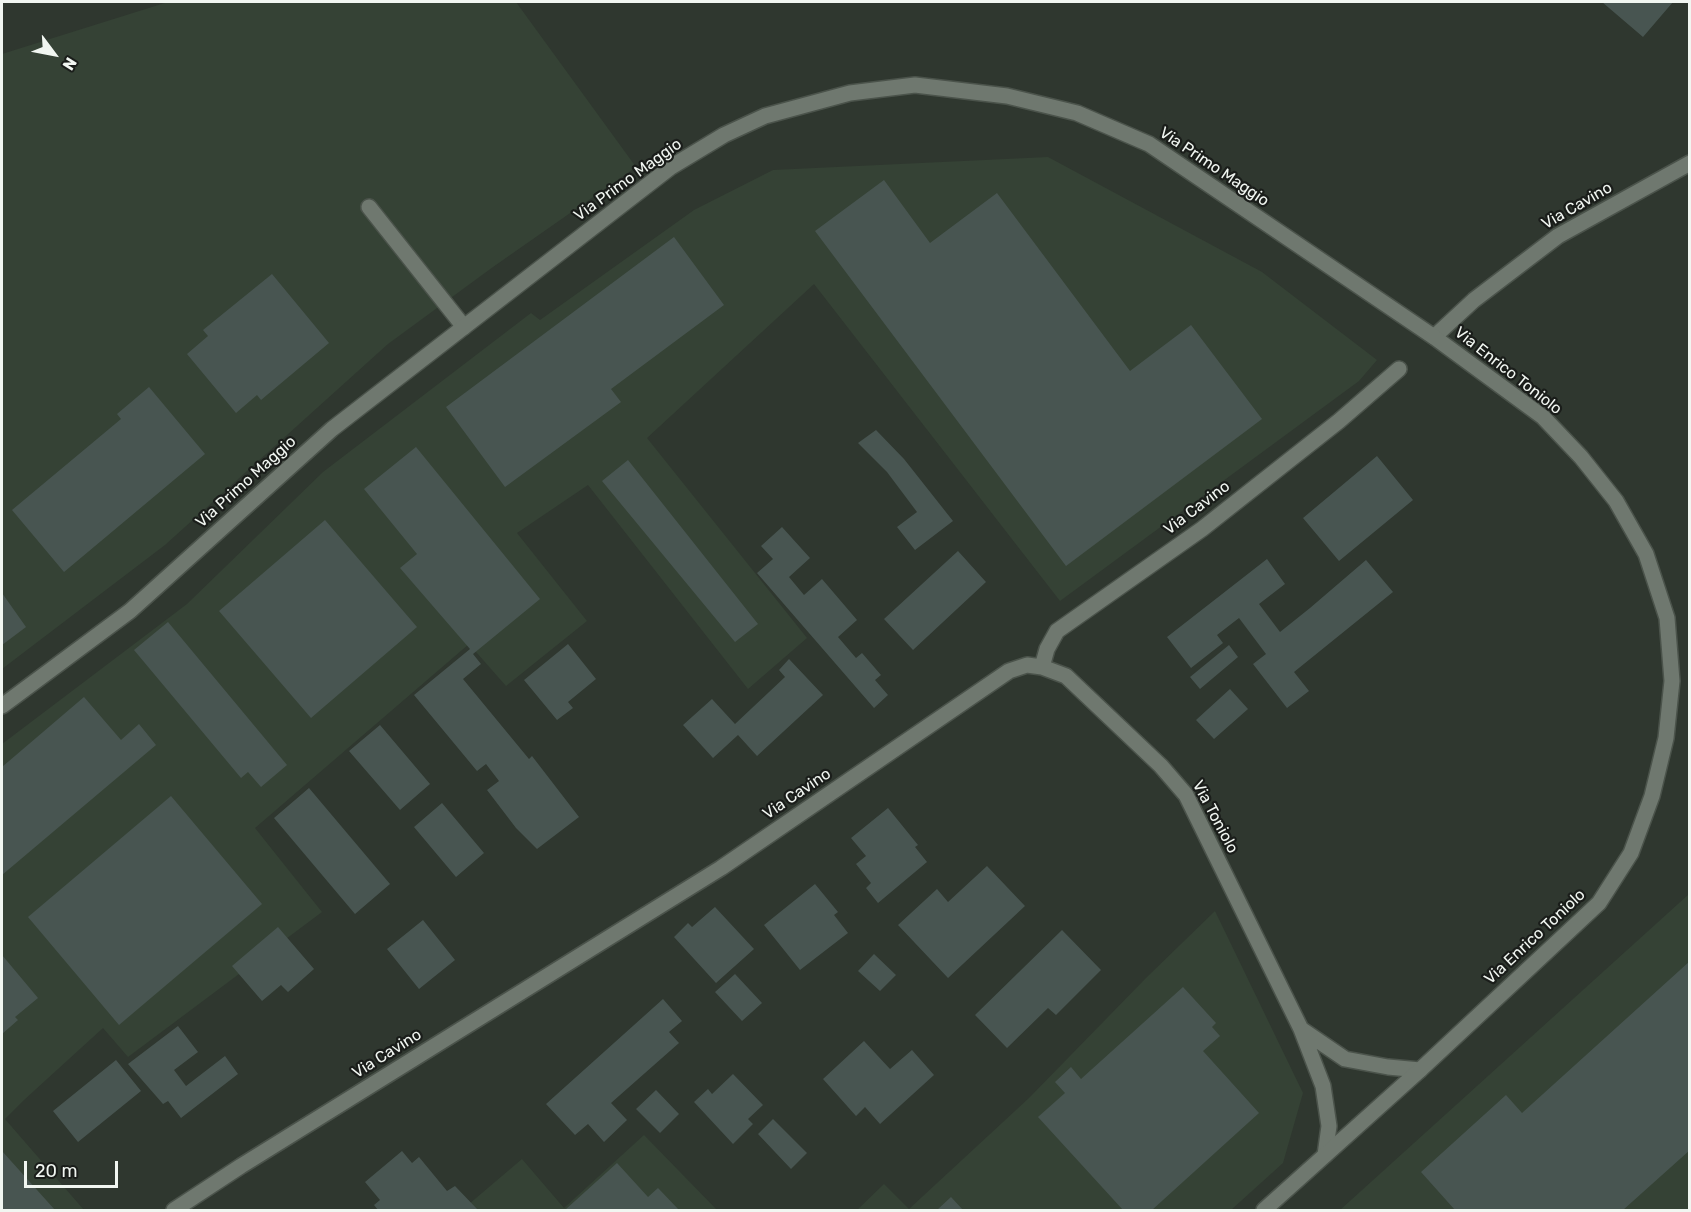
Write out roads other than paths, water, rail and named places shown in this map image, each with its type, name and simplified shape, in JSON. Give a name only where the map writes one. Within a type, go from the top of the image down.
[{"type":"street","name":"Via Primo Maggio","points":[[2,706],[130,610],[332,429],[671,167],[724,135],[765,116],[850,93],[915,85],[1007,96],[1077,113],[1149,144],[1434,337]]},
{"type":"street","name":"Via Cavino","points":[[1434,337],[1474,300],[1558,236],[1689,163]]},
{"type":"street","points":[[369,207],[464,327]]},
{"type":"street","name":"Via Enrico Toniolo","points":[[1264,1210],[1420,1070],[1599,903],[1631,853],[1652,796],[1666,738],[1672,681],[1667,618],[1646,554],[1616,501],[1543,417],[1434,337]]},
{"type":"street","name":"Via Cavino","points":[[174,1210],[721,868],[1009,671],[1027,665],[1042,667],[1047,649],[1057,631],[1202,529],[1339,421],[1399,369]]},
{"type":"street","name":"Via Toniolo","points":[[1042,667],[1066,676],[1161,766],[1186,795],[1301,1029],[1323,1086],[1329,1126],[1325,1155]]},
{"type":"street","name":"Via Toniolo","points":[[1301,1029],[1345,1059],[1420,1070]]}]
